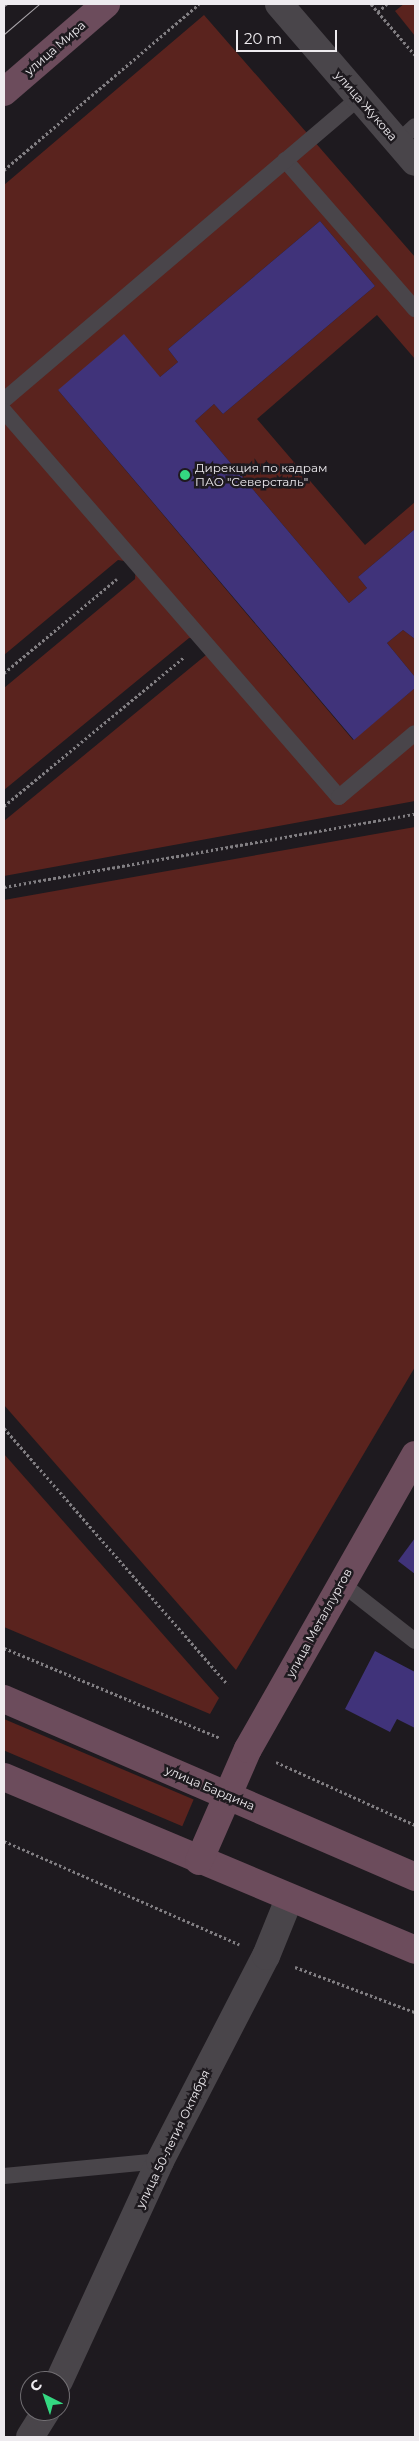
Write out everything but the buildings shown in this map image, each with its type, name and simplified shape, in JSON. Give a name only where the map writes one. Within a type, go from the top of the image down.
[{"type":"main road","name":"улица Мира","points":[[4,92],[106,4]]},
{"type":"main road","name":"улица Металлургов","points":[[199,1861],[226,1794],[248,1750],[415,1455]]},
{"type":"main road","name":"улица Бардина","points":[[4,1699],[415,1877]]},
{"type":"main road","points":[[4,1777],[289,1899],[415,1950]]},
{"type":"street","name":"улица Жукова","points":[[279,4],[359,98],[410,143]]},
{"type":"street","name":"улица 50-летия Октября","points":[[64,2371],[160,2161],[266,1956],[289,1899]]},
{"type":"street","points":[[30,2437],[40,2421]]},
{"type":"lane","points":[[4,400],[359,98]]},
{"type":"lane","points":[[285,160],[415,309]]},
{"type":"lane","points":[[4,411],[136,563],[205,639],[340,797],[415,733]]},
{"type":"lane","points":[[341,1583],[415,1641]]},
{"type":"lane","points":[[4,2176],[160,2161]]},
{"type":"path","points":[[4,170],[199,4]]},
{"type":"path","points":[[371,4],[415,55]]},
{"type":"path","points":[[378,12],[387,4]]},
{"type":"path","points":[[4,673],[136,563]]},
{"type":"path","points":[[4,806],[205,639]]},
{"type":"path","points":[[4,887],[415,814]]},
{"type":"path","points":[[4,1428],[228,1684]]},
{"type":"path","points":[[4,1648],[248,1750],[415,1825]]},
{"type":"path","points":[[4,1840],[266,1956],[415,2012]]},
{"type":"shaded area","points":[[404,4],[415,4],[415,36],[395,11]]},
{"type":"shaded area","points":[[204,15],[415,257],[415,359],[377,315],[257,419],[365,545],[415,502],[415,529],[358,577],[367,588],[349,603],[195,421],[214,404],[223,414],[375,286],[320,221],[168,349],[178,362],[160,377],[58,390],[353,740],[415,688],[415,801],[4,876],[4,821],[206,655],[205,639],[189,638],[4,790],[4,688],[135,579],[136,563],[118,560],[4,655],[4,185]]},
{"type":"shaded area","points":[[403,630],[415,639],[415,677],[387,643]]},
{"type":"shaded area","points":[[415,827],[415,1367],[236,1670],[4,1405],[4,900]]},
{"type":"shaded area","points":[[4,1454],[219,1698],[210,1714],[4,1627]]},
{"type":"shaded area","points":[[4,1719],[194,1799],[182,1826],[4,1751]]},
{"type":"tram line","points":[[4,34],[39,4]]},
{"type":"place","name":"Дирекция по кадрам ПАО \"Северсталь\"","points":[[185,475]]}]
